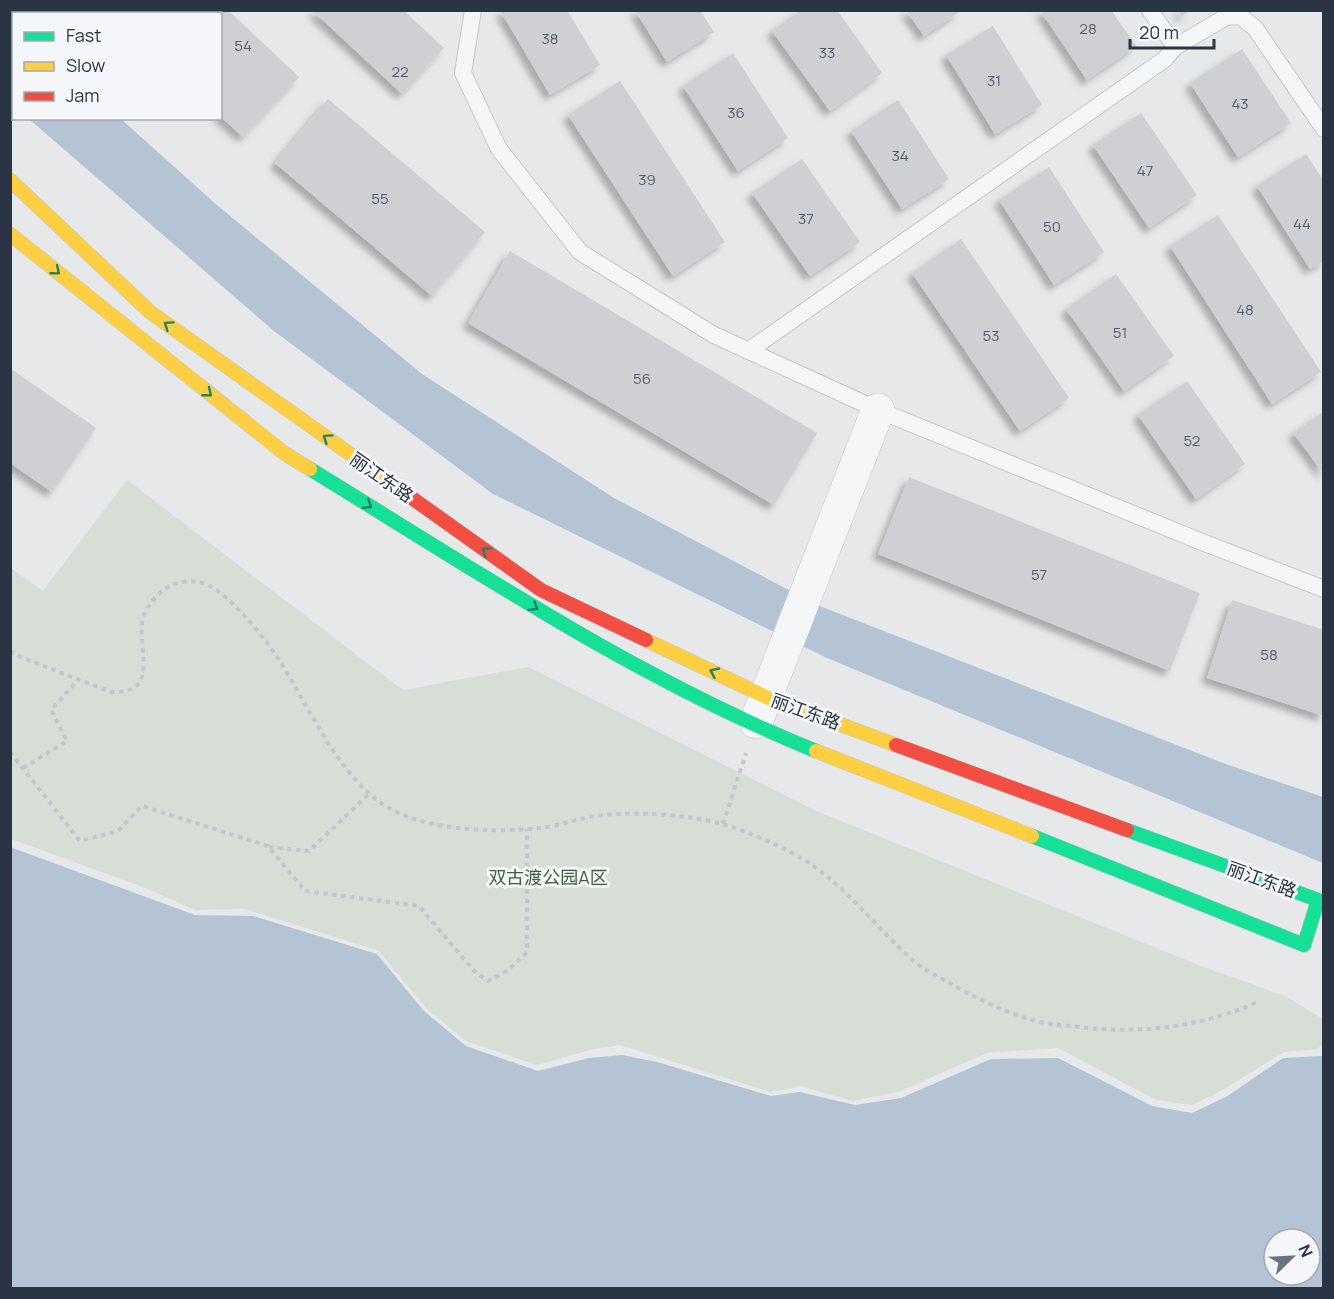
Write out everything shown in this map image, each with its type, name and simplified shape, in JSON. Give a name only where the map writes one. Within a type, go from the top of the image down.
[{"type":"main road","name":"丽江东路","points":[[10,180],[150,312],[541,590],[767,696],[1318,900],[1305,945],[755,726],[583,637],[284,453],[10,234]]},
{"type":"street","points":[[755,726],[878,410]]},
{"type":"lane","points":[[473,10],[463,73],[499,149],[580,252],[714,335],[878,410],[1323,589]]},
{"type":"lane","points":[[1150,10],[1175,47]]},
{"type":"lane","points":[[748,351],[1165,59],[1175,47],[1226,17],[1240,16],[1255,27],[1323,129]]},
{"type":"path","points":[[10,651],[78,680],[111,692],[125,693],[135,689],[143,677],[142,622],[149,606],[166,588],[176,583],[201,582],[225,597],[266,640],[289,675],[322,736],[370,793],[387,807],[418,821],[446,827],[527,829],[595,816],[639,814],[723,824],[768,842],[812,864],[919,965],[970,995],[1037,1022],[1092,1029],[1131,1030],[1179,1026],[1228,1015],[1258,1002]]},
{"type":"path","points":[[23,768],[68,741],[51,710],[78,680]]},
{"type":"path","points":[[723,824],[755,726]]},
{"type":"path","points":[[10,752],[80,841],[118,831],[142,806],[268,846],[309,851],[370,793]]},
{"type":"path","points":[[268,846],[305,891],[419,906],[474,971],[488,981],[507,971],[527,952],[527,829]]},
{"type":"green space","name":"双古渡公园A区","points":[[127,480],[403,690],[528,667],[816,811],[1201,966],[1285,996],[1323,1019],[1323,1043],[1318,1049],[1284,1052],[1219,1092],[1192,1105],[1156,1100],[1058,1048],[987,1053],[898,1092],[853,1101],[800,1086],[770,1092],[620,1045],[590,1050],[537,1065],[466,1041],[427,1009],[379,951],[245,909],[195,910],[148,889],[11,839],[11,568],[43,591]]},
{"type":"water","points":[[11,10],[27,11],[12,12],[12,104],[10,102]]},
{"type":"water","points":[[30,120],[122,120],[218,206],[422,374],[614,498],[817,605],[1223,763],[1323,797],[1323,863],[827,658],[493,494],[274,331]]},
{"type":"water","points":[[10,847],[195,915],[253,916],[377,954],[424,1011],[466,1046],[538,1071],[589,1058],[622,1055],[657,1062],[771,1096],[800,1092],[855,1105],[901,1098],[991,1059],[1058,1058],[1152,1106],[1192,1113],[1226,1097],[1283,1058],[1323,1056],[1323,1288],[11,1288]]},
{"type":"building","points":[[108,10],[228,10],[299,77],[243,137],[222,118],[222,12],[110,12]]},
{"type":"building","points":[[312,10],[403,10],[444,48],[402,94]]},
{"type":"building","points":[[500,10],[567,10],[600,65],[550,95]]},
{"type":"building","points":[[635,10],[700,10],[714,32],[667,62]]},
{"type":"building","points":[[801,10],[837,10],[882,73],[830,111],[772,31]]},
{"type":"building","points":[[906,10],[962,10],[924,36]]},
{"type":"building","points":[[1040,10],[1111,10],[1136,46],[1087,80]]},
{"type":"building","points":[[1178,10],[1191,10],[1182,16]]},
{"type":"building","points":[[993,26],[1042,105],[995,134],[946,55]]},
{"type":"building","points":[[1242,49],[1291,123],[1238,157],[1190,83]]},
{"type":"building","points":[[733,53],[788,138],[738,171],[683,86]]},
{"type":"building","points":[[620,81],[725,242],[673,276],[568,115]]},
{"type":"building","points":[[328,99],[485,232],[432,296],[275,163]]},
{"type":"building","points":[[898,100],[949,179],[902,209],[851,131]]},
{"type":"building","points":[[1141,113],[1197,195],[1149,228],[1093,145]]},
{"type":"building","points":[[1306,154],[1324,181],[1324,261],[1310,269],[1257,186]]},
{"type":"building","points":[[802,159],[860,242],[810,276],[752,193]]},
{"type":"building","points":[[1049,167],[1104,252],[1054,285],[999,200]]},
{"type":"building","points":[[1218,215],[1321,372],[1272,404],[1170,246]]},
{"type":"building","points":[[961,239],[1069,398],[1020,431],[912,273]]},
{"type":"building","points":[[510,251],[817,433],[774,505],[468,323]]},
{"type":"building","points":[[1116,274],[1174,356],[1124,391],[1066,309]]},
{"type":"building","points":[[10,368],[96,428],[52,492],[10,463]]},
{"type":"building","points":[[1187,381],[1245,464],[1196,499],[1138,415]]},
{"type":"building","points":[[1324,411],[1324,474],[1293,433]]},
{"type":"building","points":[[909,477],[1200,593],[1170,671],[878,554]]},
{"type":"building","points":[[1232,600],[1324,630],[1324,716],[1207,678]]},
{"type":"traffic: fast","points":[[310,469],[495,584],[621,657],[685,691],[816,751]]},
{"type":"traffic: fast","points":[[1032,836],[1304,945],[1318,900],[1127,830]]},
{"type":"traffic: slow","points":[[10,180],[150,312],[388,481]]},
{"type":"traffic: slow","points":[[10,234],[284,453],[310,469]]},
{"type":"traffic: slow","points":[[646,640],[766,697],[896,745]]},
{"type":"traffic: slow","points":[[816,751],[1032,836]]},
{"type":"traffic: jam","points":[[388,481],[541,590],[646,640]]},
{"type":"traffic: jam","points":[[896,745],[1127,830]]}]
